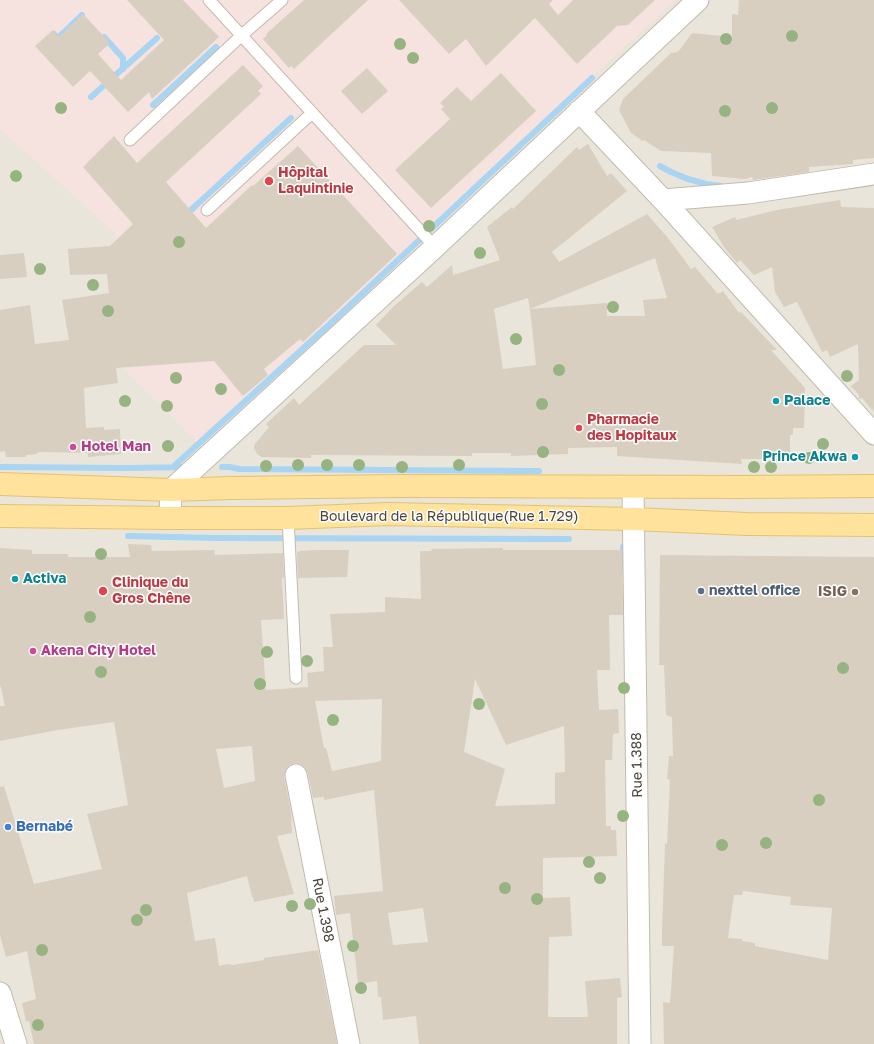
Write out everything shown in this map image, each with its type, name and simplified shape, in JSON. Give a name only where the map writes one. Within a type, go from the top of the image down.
[{"type":"main road","points":[[0,484],[171,490],[399,486],[874,486]]},
{"type":"main road","name":"Boulevard de la République(Rue 1.729)","points":[[0,516],[288,518],[388,514],[874,526]]},
{"type":"street","points":[[170,518],[171,490],[435,247],[698,0]]},
{"type":"street","points":[[579,111],[663,200],[874,434]]},
{"type":"street","points":[[663,200],[748,193],[874,174]]},
{"type":"street","name":"Rue 1.388","points":[[633,487],[640,1044]]},
{"type":"street","name":"Rue 1.398","points":[[296,775],[349,1044]]},
{"type":"street","points":[[0,993],[16,1044]]},
{"type":"lane","points":[[209,0],[435,247]]},
{"type":"lane","points":[[130,140],[242,35],[282,0]]},
{"type":"lane","points":[[207,210],[312,113]]},
{"type":"lane","points":[[288,518],[296,678]]},
{"type":"shaded area","points":[[0,0],[874,0],[874,1044],[0,1044]]},
{"type":"shaded area","name":"Hôpital Laquintinie","points":[[0,0],[675,0],[199,444],[105,350],[115,233],[0,129]]},
{"type":"building","points":[[127,0],[183,0],[219,37],[152,99],[149,92],[128,112],[90,71],[73,87],[35,46],[53,30],[59,37],[83,14],[110,43],[98,54],[121,80],[164,40]]},
{"type":"building","points":[[304,0],[368,0],[294,69],[291,66],[289,68],[263,39],[267,35],[266,34]]},
{"type":"building","points":[[399,0],[553,0],[549,4],[558,15],[573,0],[655,0],[628,25],[617,26],[577,64],[535,18],[486,66],[466,39],[449,54]]},
{"type":"building","points":[[739,0],[874,0],[874,158],[853,160],[853,164],[809,167],[809,172],[753,180],[752,177],[744,179],[712,176],[711,153],[661,151],[631,133],[619,110],[623,99],[671,53],[678,52],[692,33],[732,37],[732,14],[738,15]]},
{"type":"building","points":[[243,65],[263,86],[258,91],[261,94],[166,182],[206,228],[252,185],[253,186],[298,146],[397,254],[303,342],[300,339],[264,369],[268,375],[243,396],[214,361],[116,368],[118,383],[84,388],[86,428],[104,427],[104,430],[120,429],[121,454],[88,457],[88,453],[39,452],[37,454],[26,455],[26,457],[6,457],[5,451],[0,452],[0,310],[30,305],[35,344],[69,340],[62,300],[109,293],[107,274],[70,275],[68,249],[110,246],[133,224],[83,167],[114,136],[137,163]]},
{"type":"building","points":[[367,68],[388,91],[362,114],[341,91]]},
{"type":"building","points":[[501,73],[536,111],[431,208],[395,170],[450,119],[441,109],[444,107],[440,103],[457,87],[471,101]]},
{"type":"building","points":[[588,144],[607,176],[611,173],[627,191],[552,252],[559,262],[647,214],[668,238],[691,269],[695,267],[718,294],[723,291],[739,313],[741,312],[777,350],[771,350],[805,388],[804,428],[793,428],[793,435],[790,435],[790,461],[774,461],[773,459],[741,459],[742,464],[617,456],[617,447],[568,448],[568,454],[511,456],[511,453],[472,453],[472,456],[311,455],[311,458],[262,457],[257,454],[254,448],[255,444],[269,427],[266,424],[294,398],[299,405],[364,345],[396,345],[376,325],[393,307],[422,282],[427,287],[452,265],[453,275],[500,260],[487,227],[512,207],[513,209],[577,147],[579,150]],"holes":[[[655,258],[667,298],[643,300],[645,316],[607,316],[607,303],[530,309]],[[528,298],[536,365],[503,369],[494,309]]]},
{"type":"building","points":[[840,200],[841,207],[874,208],[874,412],[862,398],[859,399],[859,395],[851,386],[859,380],[858,344],[830,357],[827,350],[822,352],[797,302],[784,307],[775,292],[772,267],[754,275],[740,260],[737,263],[724,247],[712,227],[735,217],[736,220],[777,210]]},
{"type":"building","points":[[24,253],[27,277],[0,279],[0,255]]},
{"type":"building","points":[[128,544],[151,545],[152,551],[214,550],[215,555],[283,553],[284,578],[282,578],[284,619],[261,620],[266,690],[308,687],[307,673],[324,671],[323,647],[333,647],[330,614],[385,612],[385,597],[421,599],[420,551],[432,551],[431,549],[503,548],[503,550],[622,550],[623,615],[609,615],[610,670],[597,670],[599,710],[618,709],[619,733],[613,734],[612,760],[605,760],[606,826],[611,826],[611,830],[616,830],[617,856],[543,858],[543,898],[570,897],[572,936],[549,937],[548,1017],[588,1017],[585,981],[620,978],[622,997],[617,998],[617,1044],[419,1044],[416,1016],[383,1020],[381,997],[378,997],[377,981],[358,984],[350,913],[336,915],[334,896],[383,891],[374,790],[324,800],[324,797],[313,798],[308,773],[305,767],[294,763],[288,766],[284,777],[291,811],[292,833],[277,836],[294,894],[254,902],[247,876],[187,893],[195,941],[215,938],[219,966],[264,960],[264,958],[318,950],[337,1044],[34,1044],[29,1021],[26,1022],[22,1003],[36,999],[27,951],[6,957],[0,935],[0,787],[4,786],[34,884],[102,869],[87,814],[128,805],[114,722],[58,730],[0,741],[0,706],[5,706],[0,684],[0,548],[32,550],[32,554],[68,554],[68,557],[130,557]],"holes":[[[475,679],[506,745],[564,726],[565,772],[555,773],[555,804],[495,806],[505,769],[464,752]],[[382,699],[381,761],[332,771],[326,748],[324,748],[315,701]],[[252,746],[255,781],[224,788],[216,749]],[[423,908],[428,942],[393,945],[388,913]]]},
{"type":"building","points":[[349,550],[347,577],[298,578],[297,552]]},
{"type":"building","points":[[660,555],[874,557],[874,1044],[664,1044],[663,1002],[670,1003],[674,946],[662,946],[665,843],[667,844],[670,780],[667,779],[669,756],[673,756],[672,717],[666,715],[664,665],[659,665]],"holes":[[[743,891],[791,897],[790,905],[832,908],[828,960],[755,946],[755,943],[742,941],[742,939],[728,938],[734,895],[742,895]]]},
{"type":"waterway","points":[[54,34],[58,38],[82,15]]},
{"type":"waterway","points":[[104,37],[123,58],[123,69]]},
{"type":"waterway","points":[[91,97],[157,38]]},
{"type":"waterway","points":[[153,105],[216,47]]},
{"type":"waterway","points":[[173,467],[333,321],[592,78]]},
{"type":"waterway","points":[[191,210],[291,118]]},
{"type":"waterway","points":[[660,166],[688,179],[721,186]]},
{"type":"waterway","points":[[0,467],[188,467]]},
{"type":"waterway","points":[[222,467],[239,469],[539,471]]},
{"type":"waterway","points":[[128,536],[215,538],[569,539]]},
{"type":"waterway","points":[[623,547],[624,568]]},
{"type":"place","name":"Hôpital Laquintinie","points":[[269,181]]},
{"type":"place","name":"Palace","points":[[776,401]]},
{"type":"place","name":"Pharmacie des Hopitaux","points":[[579,428]]},
{"type":"place","name":"Hotel Man","points":[[73,447]]},
{"type":"place","name":"Prince Akwa","points":[[855,457]]},
{"type":"place","name":"Activa","points":[[15,579]]},
{"type":"place","name":"Clinique du Gros Chêne","points":[[103,591]]},
{"type":"place","name":"nexttel office","points":[[701,591]]},
{"type":"place","name":"ISIG","points":[[855,592]]},
{"type":"place","name":"Akena City Hotel","points":[[33,651]]},
{"type":"place","name":"Bernabé","points":[[8,827]]}]
